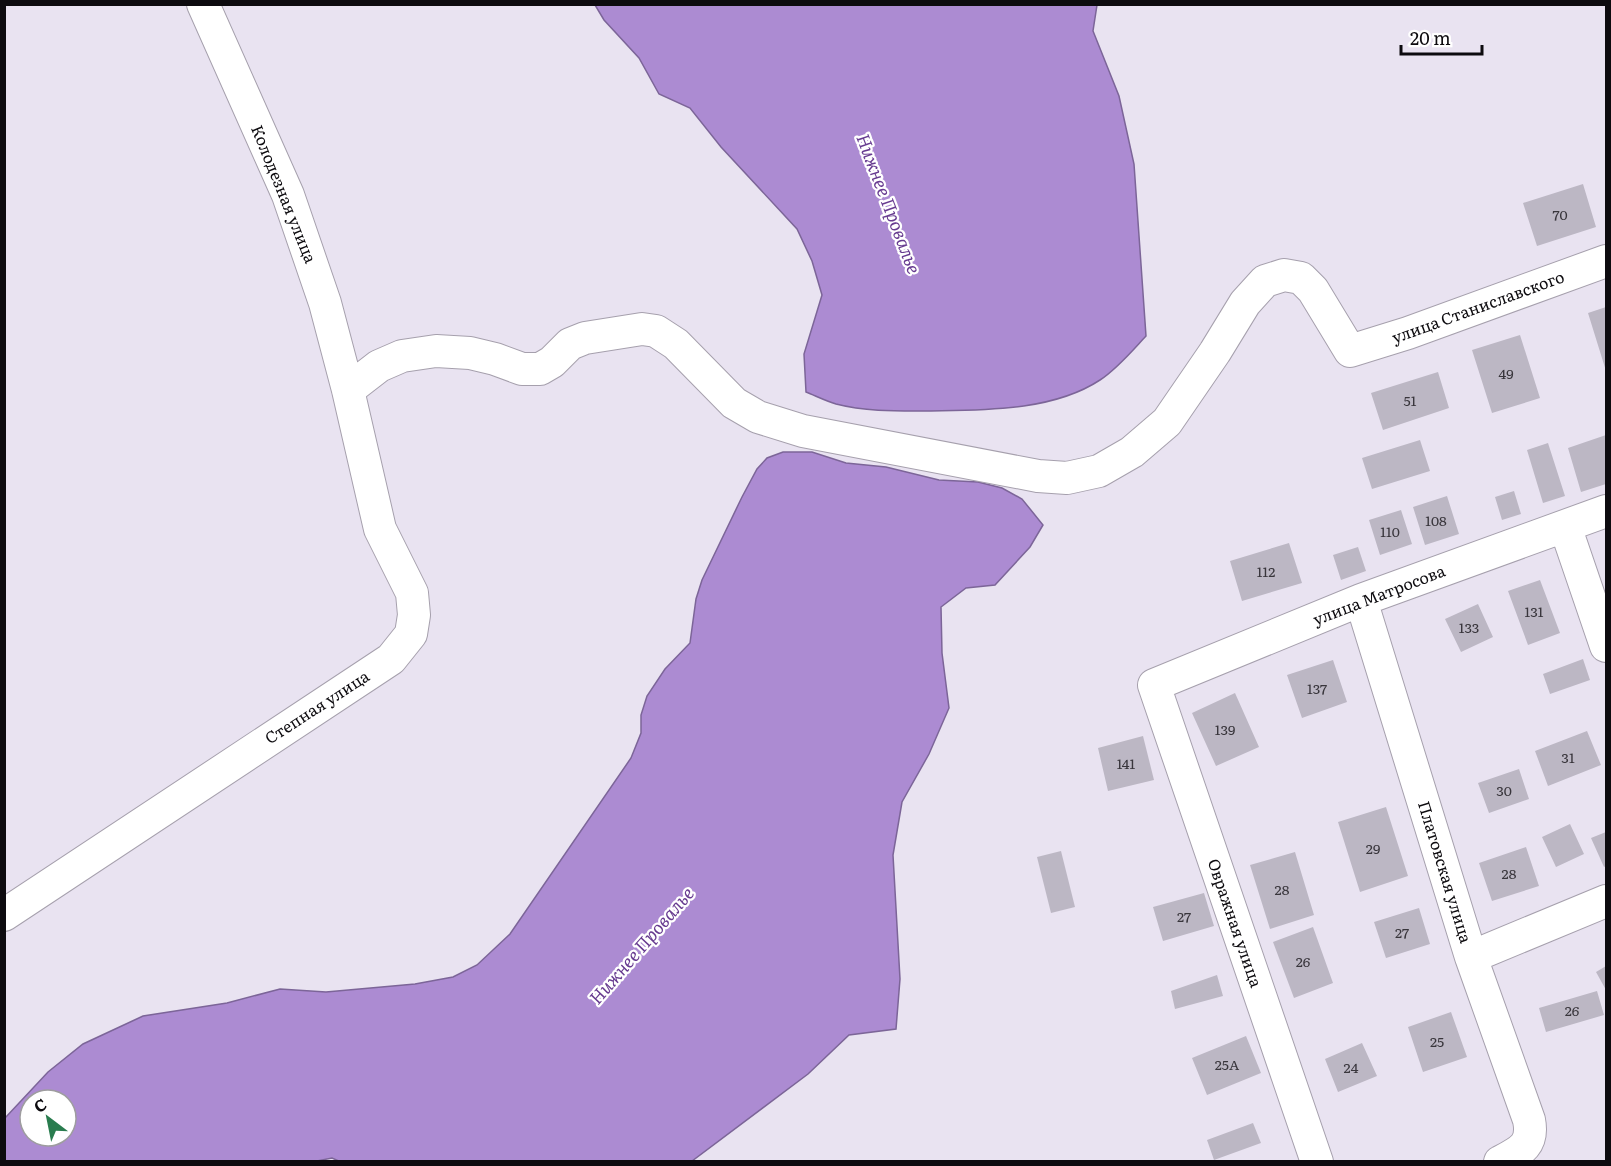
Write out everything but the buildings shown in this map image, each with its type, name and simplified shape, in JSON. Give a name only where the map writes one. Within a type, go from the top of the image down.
[{"type":"street","name":"Колодезная улица","points":[[203,4],[288,195],[325,303],[348,390]]},
{"type":"street","name":"улица Станиславского","points":[[348,390],[379,366],[402,356],[436,351],[470,353],[522,369],[540,369],[552,362],[570,344],[585,338],[642,329],[656,331],[676,344],[734,403],[758,417],[815,433],[1038,476],[1067,478],[1099,471],[1132,452],[1167,422],[1245,303],[1265,281],[1284,275],[1302,278],[1313,290],[1350,351],[1408,333],[1606,261]]},
{"type":"street","name":"Степная улица","points":[[4,915],[391,659],[411,634],[414,615],[412,593],[380,529],[348,390]]},
{"type":"street","name":"улица Матросова","points":[[1154,685],[1361,600],[1606,512]]},
{"type":"street","points":[[1565,526],[1606,646]]},
{"type":"street","name":"Платовская улица","points":[[1361,600],[1471,957],[1529,1120],[1531,1130],[1528,1143],[1516,1154],[1500,1161]]},
{"type":"street","name":"Овражная улица","points":[[1154,685],[1317,1161]]},
{"type":"street","points":[[1471,957],[1606,901]]},
{"type":"water","name":"Нижнее Провалье","points":[[595,5],[1097,5],[1093,31],[1119,96],[1134,164],[1146,336],[1100,380],[1061,398],[1018,407],[931,411],[883,410],[836,404],[806,392],[804,354],[822,295],[812,261],[797,229],[721,147],[690,108],[659,94],[639,58],[604,20]]},
{"type":"water","name":"Нижнее Провалье","points":[[783,452],[812,452],[846,463],[886,467],[939,480],[978,482],[1002,488],[1022,499],[1043,525],[1030,547],[995,585],[966,588],[941,607],[942,653],[949,708],[929,754],[902,802],[893,855],[900,979],[896,1029],[849,1035],[808,1074],[692,1161],[341,1162],[332,1158],[312,1162],[5,1161],[5,1118],[18,1104],[18,1148],[78,1148],[78,1088],[33,1088],[48,1072],[83,1044],[143,1016],[227,1003],[280,989],[326,992],[415,984],[453,977],[477,965],[510,934],[631,758],[641,733],[641,715],[647,696],[665,669],[690,643],[696,599],[702,580],[757,469],[767,458]]}]
